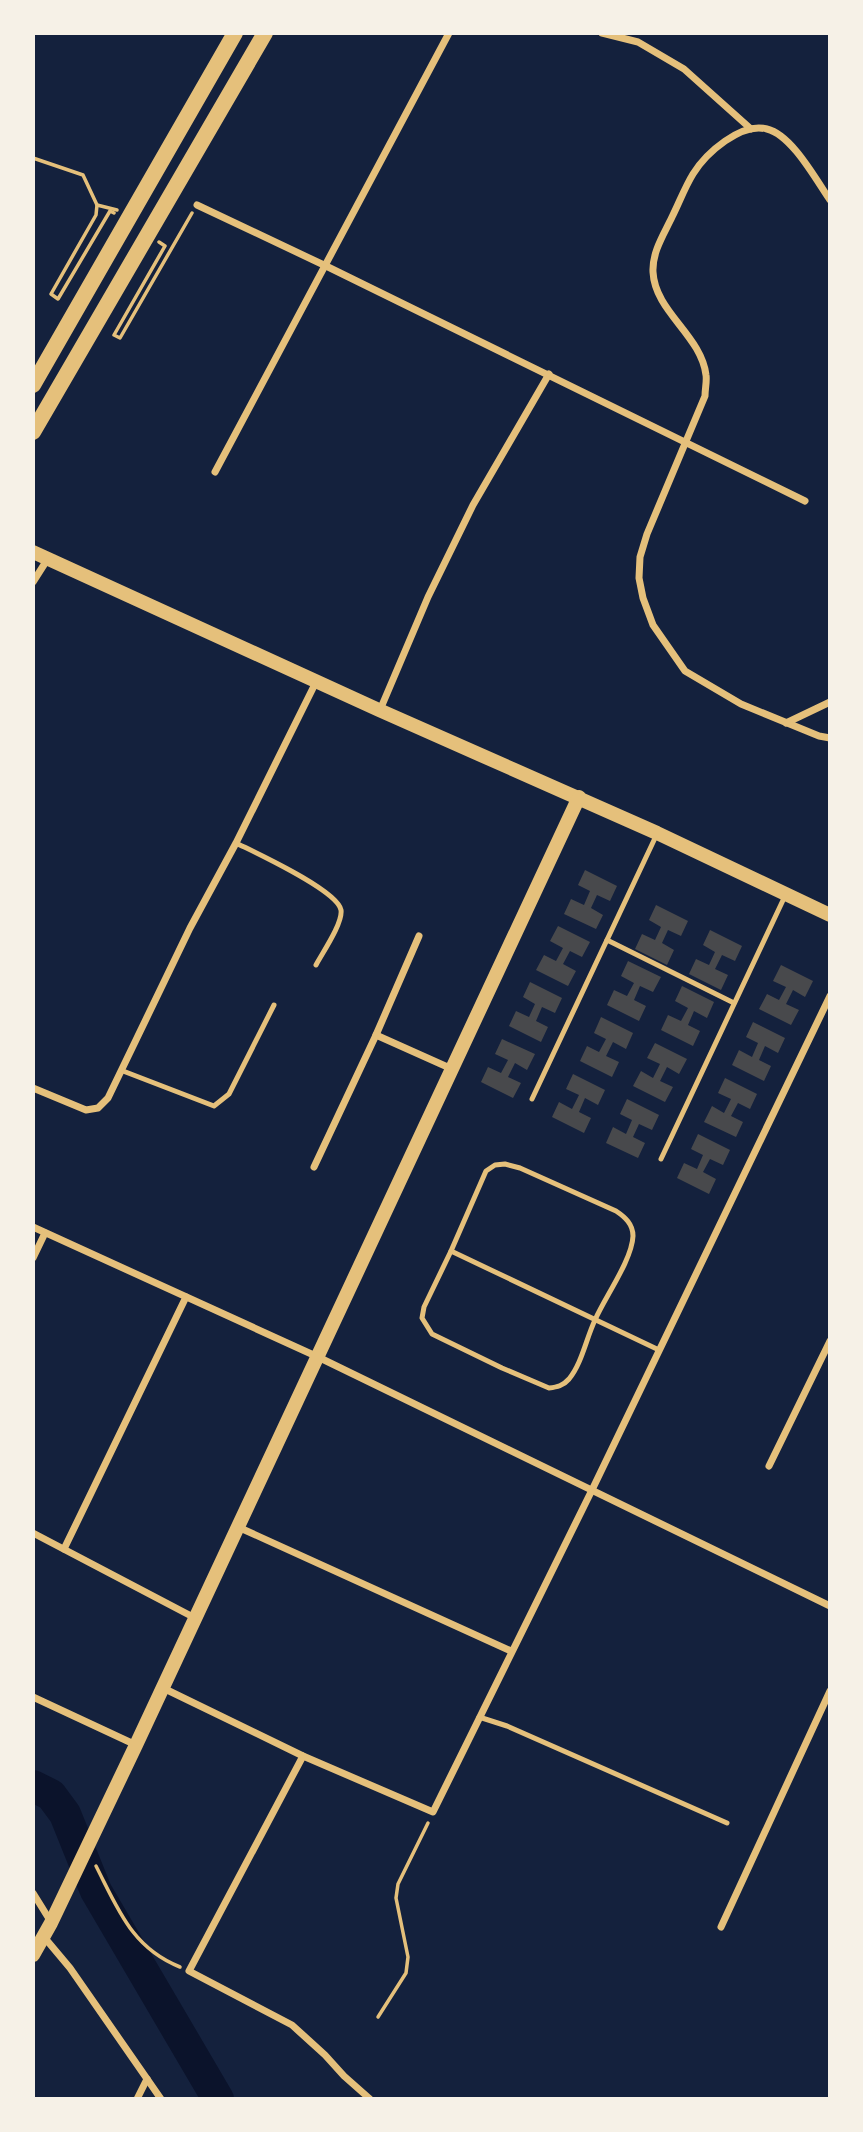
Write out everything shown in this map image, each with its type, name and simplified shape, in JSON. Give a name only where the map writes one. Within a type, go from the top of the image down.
[{"type":"main road","points":[[33,385],[235,33]]},
{"type":"main road","points":[[33,432],[265,33]]},
{"type":"main road","points":[[38,556],[579,797],[830,915]]},
{"type":"main road","points":[[33,1955],[136,1745],[579,797]]},
{"type":"street","points":[[215,472],[449,33]]},
{"type":"street","points":[[602,33],[638,42],[684,69],[751,129]]},
{"type":"street","points":[[830,200],[794,150],[781,136],[767,129],[751,129],[738,134],[705,159],[693,174],[654,257],[653,274],[657,291],[696,348],[707,377],[705,396],[684,441],[640,557],[639,578],[653,625],[685,671],[741,704],[830,738]]},
{"type":"street","points":[[197,205],[805,501]]},
{"type":"street","points":[[379,710],[428,597],[473,505],[548,374]]},
{"type":"street","points":[[33,582],[38,556]]},
{"type":"street","points":[[33,1088],[86,1111],[98,1108],[108,1098],[190,928],[236,843],[316,682]]},
{"type":"street","points":[[786,723],[830,702]]},
{"type":"street","points":[[314,1167],[419,936]]},
{"type":"street","points":[[162,1688],[303,1756],[433,1812],[592,1490],[830,996]]},
{"type":"street","points":[[376,1035],[452,1069]]},
{"type":"street","points":[[33,1227],[318,1357],[830,1606]]},
{"type":"street","points":[[33,1258],[45,1233]]},
{"type":"street","points":[[64,1549],[186,1297]]},
{"type":"street","points":[[769,1466],[830,1341]]},
{"type":"street","points":[[238,1527],[511,1651]]},
{"type":"street","points":[[33,1533],[195,1618]]},
{"type":"street","points":[[720,1927],[829,1695]]},
{"type":"street","points":[[33,1697],[136,1745]]},
{"type":"street","points":[[303,1756],[189,1971],[292,2025],[370,2099]]},
{"type":"street","points":[[33,1893],[51,1923]]},
{"type":"street","points":[[44,1937],[70,1968],[161,2099]]},
{"type":"street","points":[[137,2099],[147,2079]]},
{"type":"lane","points":[[531,1099],[657,833]]},
{"type":"lane","points":[[236,843],[316,885],[335,899],[341,910],[340,920],[316,965]]},
{"type":"lane","points":[[660,1159],[786,894]]},
{"type":"lane","points":[[607,940],[734,1003]]},
{"type":"lane","points":[[123,1071],[214,1106],[229,1094],[274,1005]]},
{"type":"lane","points":[[505,1164],[520,1168],[616,1211],[627,1219],[633,1239],[576,1366],[564,1384],[550,1388],[432,1334],[422,1318],[424,1307],[451,1251],[486,1171],[495,1165],[505,1164]]},
{"type":"lane","points":[[451,1251],[659,1350]]},
{"type":"lane","points":[[479,1717],[727,1823]]},
{"type":"path","points":[[33,158],[83,175],[97,205],[96,215]]},
{"type":"path","points":[[97,205],[131,214]]},
{"type":"path","points":[[162,265],[197,205]]},
{"type":"path","points":[[378,2018],[406,1973],[408,1957],[396,1898],[398,1884],[433,1812]]},
{"type":"path","points":[[86,1849],[135,1937],[162,1960],[189,1971]]},
{"type":"building","points":[[585,870],[617,886],[610,901],[597,895],[591,908],[603,915],[596,929],[564,914],[571,899],[584,905],[590,891],[578,885]]},
{"type":"building","points":[[656,905],[688,921],[681,936],[668,930],[662,943],[674,950],[667,965],[635,949],[642,934],[655,940],[661,927],[649,920]]},
{"type":"building","points":[[558,926],[590,942],[582,957],[570,951],[563,964],[576,971],[568,986],[536,970],[544,955],[556,961],[563,948],[550,941]]},
{"type":"building","points":[[710,930],[742,946],[735,961],[722,955],[715,969],[728,975],[721,990],[689,974],[696,959],[709,965],[715,952],[703,945]]},
{"type":"building","points":[[628,961],[661,977],[653,992],[640,986],[634,1000],[646,1006],[639,1021],[607,1005],[614,990],[627,996],[634,983],[621,976]]},
{"type":"building","points":[[781,965],[813,981],[805,997],[793,990],[786,1004],[799,1010],[791,1025],[759,1009],[767,994],[779,1000],[786,987],[773,981]]},
{"type":"building","points":[[530,982],[562,998],[555,1013],[542,1007],[536,1021],[548,1027],[541,1042],[509,1026],[516,1011],[529,1017],[535,1004],[523,997]]},
{"type":"building","points":[[682,986],[714,1002],[707,1018],[694,1011],[688,1025],[700,1031],[693,1046],[661,1030],[668,1015],[681,1021],[688,1008],[675,1001]]},
{"type":"building","points":[[601,1017],[633,1033],[626,1049],[613,1042],[606,1056],[619,1062],[612,1077],[580,1061],[587,1046],[599,1052],[606,1039],[594,1033]]},
{"type":"building","points":[[753,1022],[785,1038],[778,1053],[765,1046],[759,1060],[771,1066],[764,1081],[732,1065],[739,1050],[752,1057],[758,1043],[746,1037]]},
{"type":"building","points":[[502,1039],[535,1054],[527,1070],[515,1063],[508,1077],[521,1083],[513,1098],[481,1082],[488,1067],[501,1073],[508,1060],[495,1054]]},
{"type":"building","points":[[655,1043],[687,1059],[679,1074],[667,1067],[660,1081],[673,1087],[665,1102],[633,1086],[641,1071],[653,1078],[660,1064],[647,1058]]},
{"type":"building","points":[[573,1074],[605,1090],[598,1105],[585,1098],[579,1112],[591,1118],[584,1133],[552,1117],[559,1102],[572,1109],[579,1095],[566,1089]]},
{"type":"building","points":[[725,1078],[757,1094],[750,1109],[738,1103],[731,1116],[743,1122],[736,1137],[704,1122],[712,1106],[724,1113],[731,1099],[718,1093]]},
{"type":"building","points":[[627,1099],[659,1115],[652,1130],[639,1124],[633,1137],[645,1143],[638,1158],[606,1143],[613,1127],[626,1134],[632,1120],[620,1114]]},
{"type":"building","points":[[698,1134],[730,1150],[723,1165],[710,1159],[703,1172],[716,1179],[709,1194],[677,1178],[684,1163],[697,1169],[703,1155],[691,1149]]},
{"type":"waterway","points":[[33,1786],[51,1795],[65,1814],[96,1891],[218,2099]]}]
